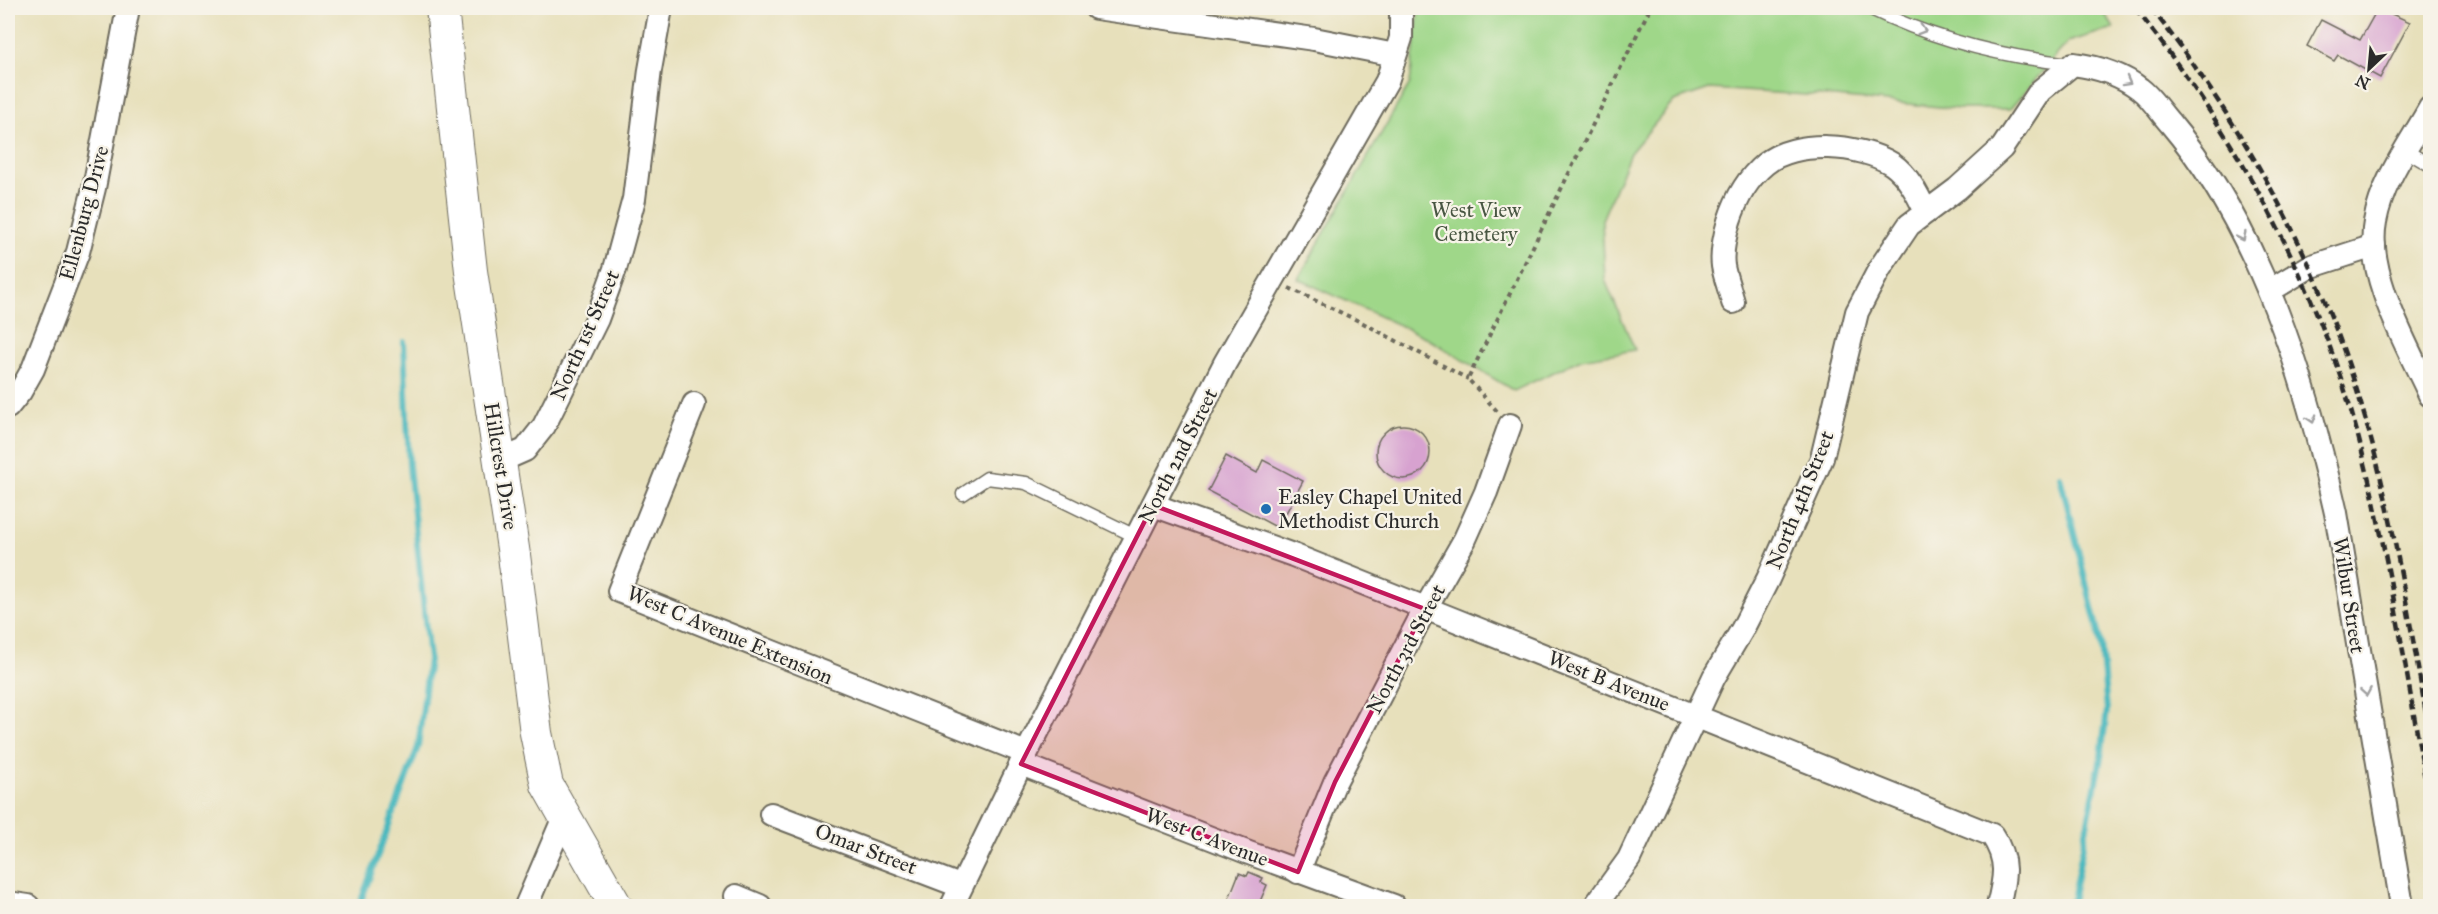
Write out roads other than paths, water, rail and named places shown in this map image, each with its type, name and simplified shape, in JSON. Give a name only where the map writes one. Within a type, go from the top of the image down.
[{"type":"street","name":"Ellenburg Drive","points":[[8,407],[33,369],[78,252],[94,188],[128,8]]},
{"type":"street","name":"Hillcrest Drive","points":[[442,8],[471,271],[500,461],[536,734],[547,785],[616,906]]},
{"type":"street","name":"North 1st Street","points":[[500,461],[525,450],[543,426],[597,320],[615,269],[633,199],[661,8]]},
{"type":"street","points":[[1096,8],[1314,39],[1395,55]]},
{"type":"street","name":"North 2nd Street","points":[[956,896],[1225,363],[1387,81],[1401,38],[1401,8]]},
{"type":"street","name":"North 4th Street","points":[[1594,906],[1629,858],[1714,677],[1742,630],[1768,579],[1822,458],[1857,312],[1880,268],[1909,225],[1957,189],[2002,148],[2040,91],[2073,64]]},
{"type":"street","name":"Wilbur Street","points":[[2073,64],[2102,68],[2141,89],[2187,143],[2230,213],[2269,291],[2322,453],[2336,513],[2402,906]]},
{"type":"street","points":[[2430,108],[2382,197],[2375,224],[2374,246],[2394,315],[2430,394]]},
{"type":"street","points":[[1733,302],[1723,266],[1725,237],[1733,207],[1749,181],[1767,162],[1800,149],[1830,146],[1864,153],[1892,165],[1916,189],[1926,212]]},
{"type":"street","points":[[2269,291],[2309,267],[2374,246]]},
{"type":"street","name":"West C Avenue Extension","points":[[694,404],[619,591],[1024,758]]},
{"type":"street","name":"North 3rd Street","points":[[1298,872],[1335,782],[1473,520],[1510,425]]},
{"type":"street","name":"West B Avenue","points":[[1153,505],[1293,555],[1992,835],[2005,862],[2006,878],[1998,906]]},
{"type":"street","name":"West C Avenue","points":[[1024,758],[1298,872],[1394,906]]},
{"type":"street","name":"Omar Street","points":[[771,814],[956,896]]},
{"type":"street","points":[[526,906],[564,817]]},
{"type":"street","points":[[736,896],[760,906]]},
{"type":"street","points":[[8,903],[28,906]]},
{"type":"lane","points":[[1869,8],[1901,23],[2021,59],[2073,64]]},
{"type":"lane","points":[[2406,151],[2430,165]]},
{"type":"lane","points":[[963,494],[987,478],[1026,483],[1095,514],[1137,537]]},
{"type":"waterway","points":[[359,906],[418,747],[429,659],[409,466],[404,342]]},
{"type":"waterway","points":[[2060,476],[2101,644],[2107,710],[2101,757],[2071,906]]},
{"type":"railway","points":[[2135,8],[2203,101],[2263,200],[2313,305],[2334,359],[2352,414],[2376,511],[2396,609],[2430,806]]},
{"type":"railway","points":[[2151,8],[2218,100],[2248,149],[2302,250],[2326,303],[2363,411],[2384,491],[2430,735]]},
{"type":"place","name":"Easley Chapel United Methodist Church","points":[[1266,509]]},
{"type":"park label","name":"West View Cemetery","points":[[1476,222]]}]
